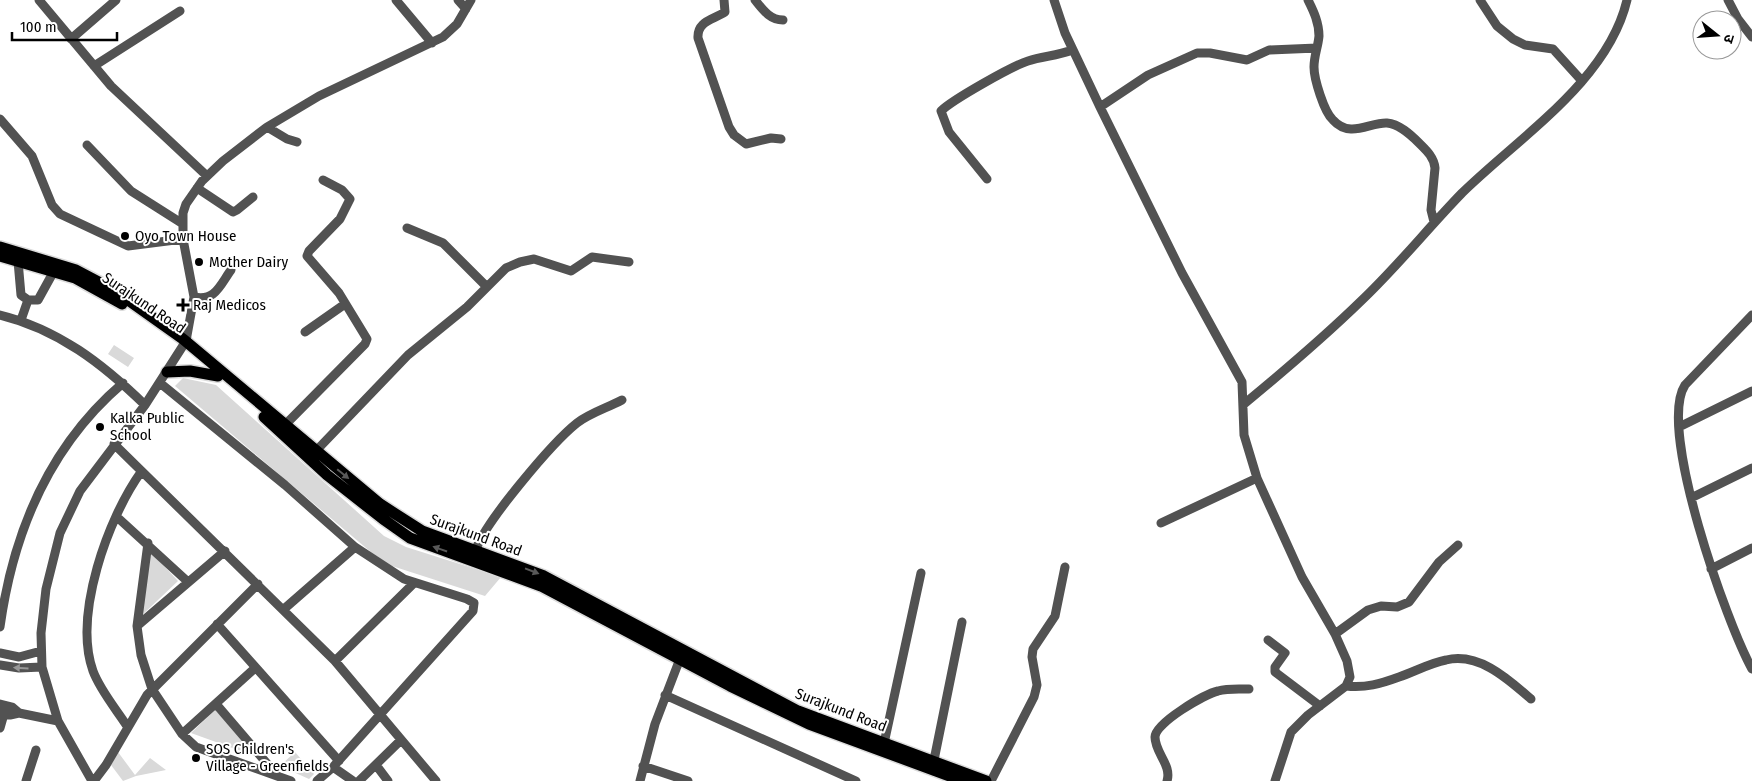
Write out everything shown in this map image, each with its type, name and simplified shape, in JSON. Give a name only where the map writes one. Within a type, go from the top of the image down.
[{"type":"main road","name":"Surajkund Road","points":[[0,247],[48,260],[97,280],[184,344],[282,428],[383,519],[410,538],[541,586],[798,711],[963,781]]},
{"type":"main road","name":"Surajkund Road","points":[[0,256],[54,271],[88,284],[119,302],[184,344],[218,376],[282,428]]},
{"type":"main road","points":[[167,372],[190,371],[218,376]]},
{"type":"main road","name":"Surajkund Road","points":[[312,456],[404,520],[436,538],[544,576],[681,655]]},
{"type":"main road","name":"Surajkund Road","points":[[884,747],[934,760],[986,781]]},
{"type":"street","points":[[39,0],[117,92],[207,176]]},
{"type":"street","points":[[71,39],[116,0]]},
{"type":"street","points":[[396,0],[432,43]]},
{"type":"street","points":[[458,0],[466,9]]},
{"type":"street","points":[[258,584],[152,689],[127,726],[106,765],[93,781],[58,721],[42,667],[43,603],[60,533],[80,491],[145,405],[184,344],[194,297],[183,239],[184,207],[207,176],[267,127],[319,96],[432,43],[450,31],[471,0]]},
{"type":"street","points":[[724,0],[725,12],[703,24],[699,29],[698,38],[729,127],[734,136],[746,144],[771,138],[782,140]]},
{"type":"street","points":[[756,0],[767,15],[776,20],[783,20]]},
{"type":"street","points":[[1054,0],[1072,50],[1100,107],[1182,273],[1242,382],[1244,435],[1257,478],[1302,577],[1335,634],[1349,668],[1350,677],[1346,686],[1291,732],[1275,781]]},
{"type":"street","points":[[1308,0],[1317,21],[1319,36],[1314,65],[1316,81],[1334,122],[1360,130],[1378,124],[1392,124],[1414,138],[1432,157],[1436,168],[1431,210],[1434,222]]},
{"type":"street","points":[[1480,0],[1497,26],[1513,39],[1525,45],[1553,50],[1582,81]]},
{"type":"street","points":[[1244,404],[1297,360],[1362,301],[1434,222],[1582,81],[1612,40],[1627,0]]},
{"type":"street","points":[[1728,0],[1738,19],[1752,37]]},
{"type":"street","points":[[94,66],[180,11]]},
{"type":"street","points":[[1100,107],[1148,75],[1197,54],[1210,53],[1247,60],[1269,50],[1317,48]]},
{"type":"street","points":[[987,179],[952,136],[941,111],[1022,63],[1043,57],[1056,56],[1072,50]]},
{"type":"street","points":[[0,119],[32,156],[52,205],[60,214],[128,246],[183,239]]},
{"type":"street","points":[[267,127],[297,142]]},
{"type":"street","points":[[87,146],[131,191],[183,224]]},
{"type":"street","points":[[282,428],[366,343],[366,336],[339,293],[306,256],[340,219],[350,199],[342,190],[323,180]]},
{"type":"street","points":[[197,188],[232,212],[238,210],[253,197]]},
{"type":"street","points":[[407,228],[442,243],[486,286]]},
{"type":"street","points":[[312,456],[408,355],[467,307],[486,286],[509,266],[530,260],[545,262],[567,271],[573,270],[592,257],[628,262]]},
{"type":"street","points":[[18,261],[21,295],[28,300],[38,300],[54,271]]},
{"type":"street","points":[[194,297],[205,299],[211,296],[231,270]]},
{"type":"street","points":[[21,320],[28,300]]},
{"type":"street","points":[[305,332],[345,304]]},
{"type":"street","points":[[0,315],[21,320],[79,349],[123,383],[145,405]]},
{"type":"street","points":[[1752,315],[1685,385],[1679,397],[1679,427],[1691,498],[1711,569],[1752,669]]},
{"type":"street","points":[[0,627],[4,595],[30,506],[43,481],[97,407],[123,383]]},
{"type":"street","points":[[160,383],[285,486],[355,547],[382,566],[414,583],[467,599],[474,603],[474,608],[336,764],[317,781]]},
{"type":"street","points":[[1679,427],[1752,391]]},
{"type":"street","points":[[475,552],[480,538],[489,523],[557,443],[579,422],[622,400]]},
{"type":"street","points":[[114,444],[284,608],[335,661],[436,781]]},
{"type":"street","points":[[1691,498],[1752,468]]},
{"type":"street","points":[[127,726],[93,671],[86,632],[92,584],[127,494],[141,472]]},
{"type":"street","points":[[1161,522],[1257,478]]},
{"type":"street","points":[[117,517],[148,543],[187,581]]},
{"type":"street","points":[[148,543],[137,626],[141,655],[152,689],[182,734],[196,747],[291,781]]},
{"type":"street","points":[[1335,634],[1368,610],[1381,606],[1397,607],[1408,602],[1435,567],[1458,546]]},
{"type":"street","points":[[284,608],[355,547]]},
{"type":"street","points":[[1711,569],[1752,548]]},
{"type":"street","points":[[137,626],[187,581],[225,551]]},
{"type":"street","points":[[991,781],[1036,694],[1037,682],[1032,656],[1033,649],[1055,616],[1065,567]]},
{"type":"street","points":[[884,747],[921,574]]},
{"type":"street","points":[[335,661],[414,583]]},
{"type":"street","points":[[934,760],[962,622]]},
{"type":"street","points":[[218,624],[336,764],[353,781]]},
{"type":"street","points":[[1268,640],[1285,653],[1275,667],[1275,672],[1320,706]]},
{"type":"street","points":[[1743,648],[1752,644]]},
{"type":"street","points":[[0,653],[19,657],[41,651]]},
{"type":"street","points":[[640,781],[665,695],[681,655]]},
{"type":"street","points":[[1346,686],[1368,688],[1439,662],[1462,658],[1479,662],[1502,675],[1530,699]]},
{"type":"street","points":[[0,665],[19,668],[42,667]]},
{"type":"street","points":[[182,734],[255,668]]},
{"type":"street","points":[[1167,781],[1168,769],[1155,737],[1161,725],[1210,694],[1224,690],[1249,689]]},
{"type":"street","points":[[665,695],[854,781]]},
{"type":"street","points":[[0,704],[12,707],[19,713]]},
{"type":"street","points":[[216,704],[276,775]]},
{"type":"street","points":[[0,728],[2,713],[10,715],[19,713],[58,721]]},
{"type":"street","points":[[359,781],[401,740]]},
{"type":"street","points":[[26,781],[36,750]]},
{"type":"street","points":[[376,765],[388,781]]},
{"type":"street","points":[[643,766],[688,781]]},
{"type":"shaded area","points":[[114,345],[134,358],[128,367],[108,354]]},
{"type":"shaded area","points":[[183,378],[216,385],[384,536],[406,547],[501,577],[485,596],[392,566],[372,553],[175,386]]},
{"type":"shaded area","points":[[151,552],[178,581],[139,618]]},
{"type":"shaded area","points":[[215,710],[260,758],[191,733]]},
{"type":"shaded area","points":[[118,752],[135,775],[150,758],[166,770],[136,776],[123,781],[111,765]]},
{"type":"shaded area","points":[[295,752],[314,774],[309,779],[280,766]]},
{"type":"place","name":"Oyo Town House","points":[[125,236]]},
{"type":"place","name":"Mother Dairy","points":[[199,262]]},
{"type":"place","name":"Raj Medicos","points":[[183,305]]},
{"type":"place","name":"Kalka Public School","points":[[100,427]]},
{"type":"place","name":"SOS Children's Village - Greenfields","points":[[196,758]]}]
